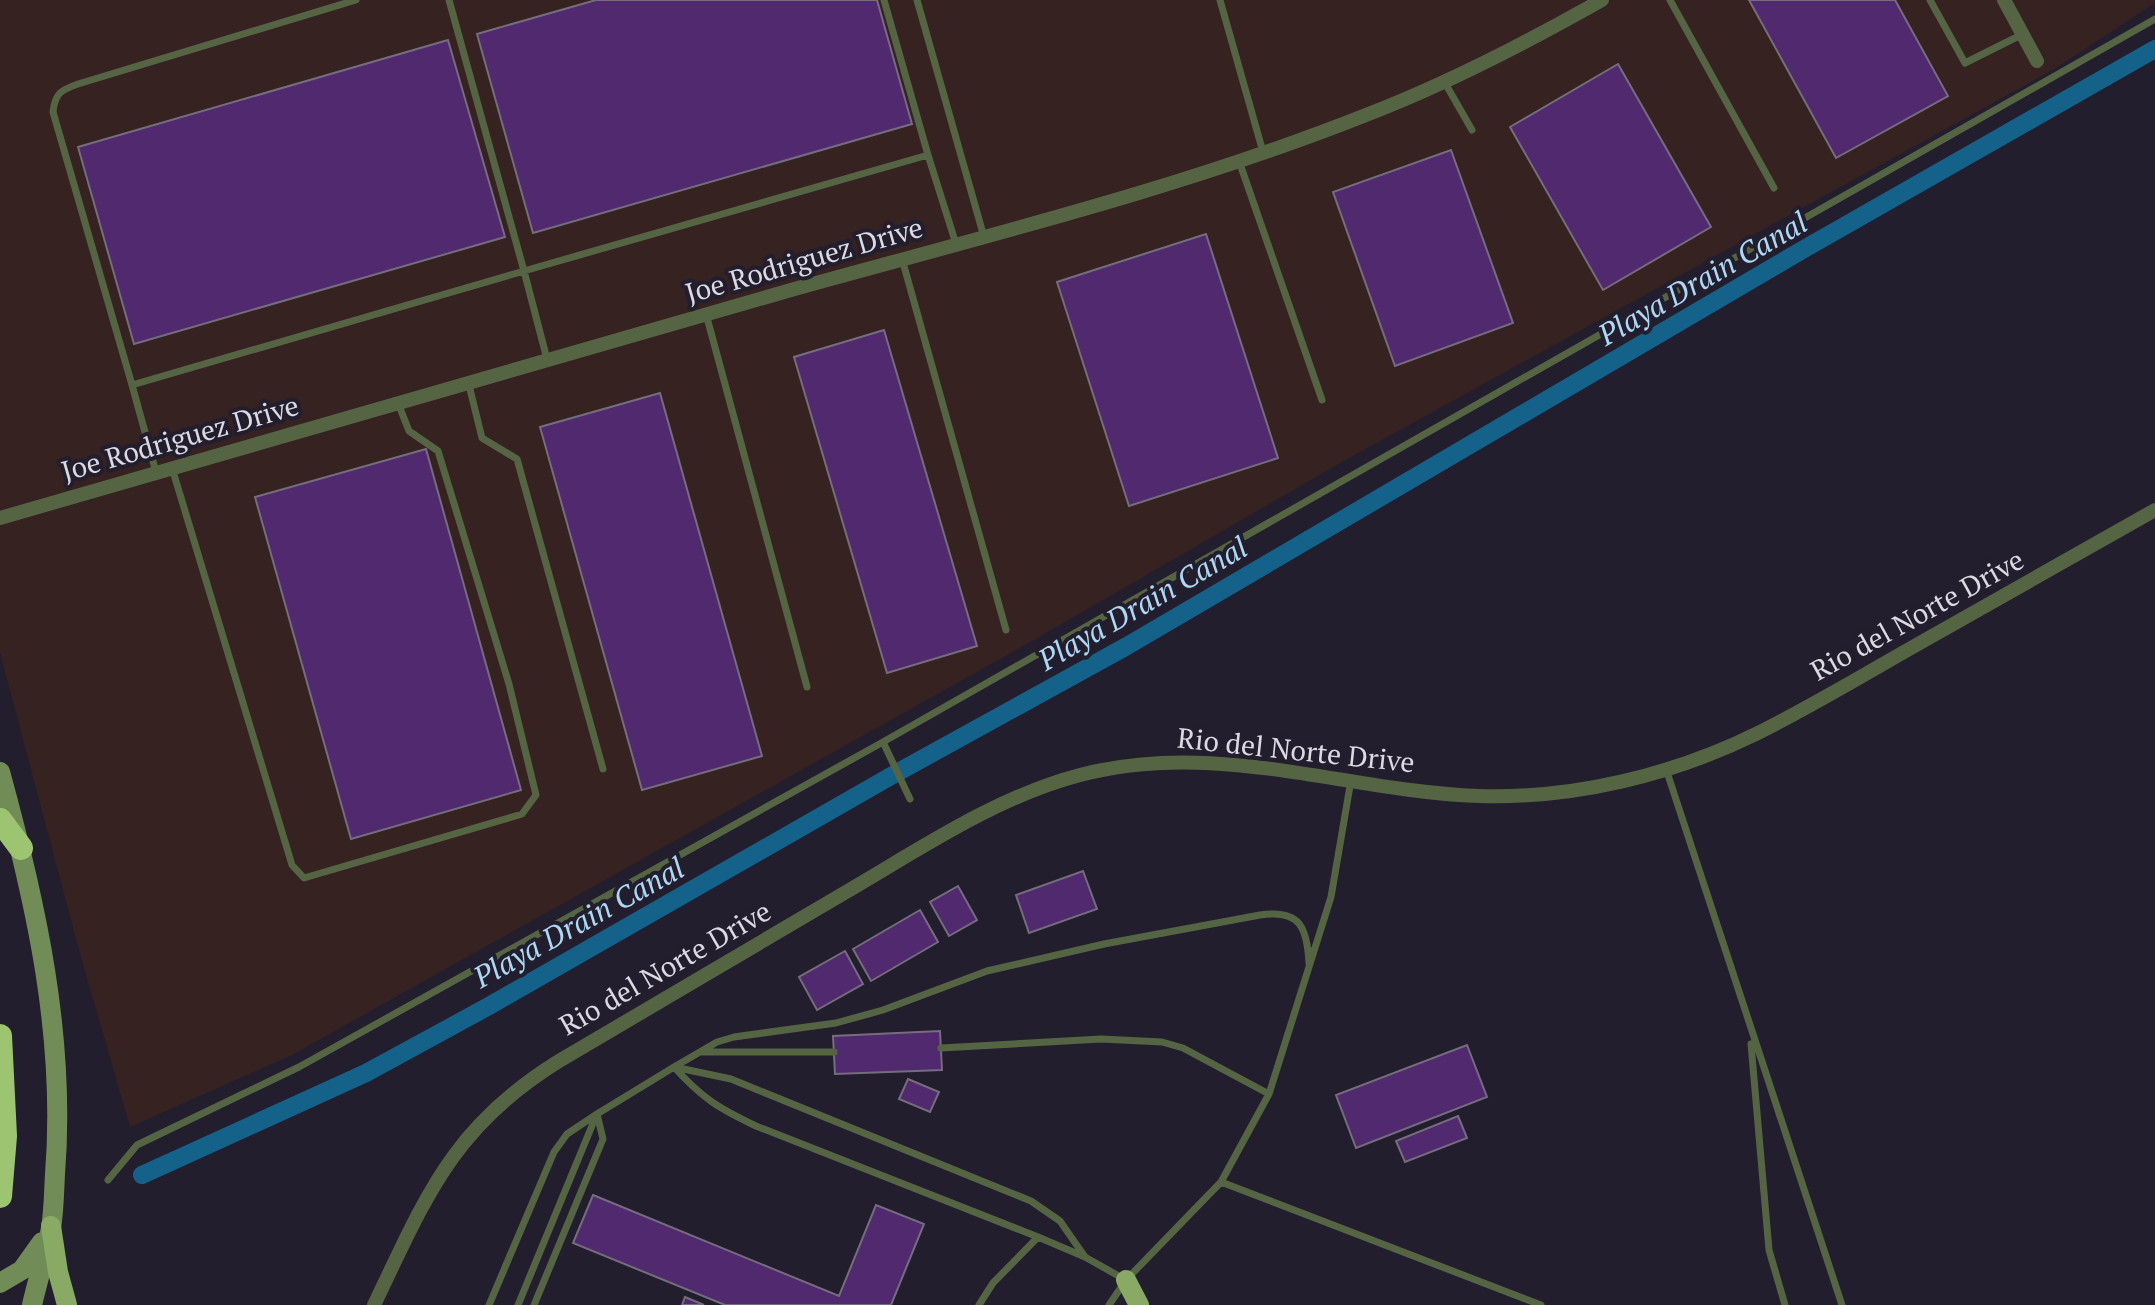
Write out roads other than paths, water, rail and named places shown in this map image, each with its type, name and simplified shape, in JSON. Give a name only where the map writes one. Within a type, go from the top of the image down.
[{"type":"highway","points":[[0,820],[21,848]]},
{"type":"highway","points":[[0,1036],[5,1136],[0,1196]]},
{"type":"main road","points":[[0,772],[21,848],[51,1004],[58,1072],[58,1134],[51,1226],[32,1305]]},
{"type":"main road","points":[[0,1283],[30,1262],[51,1226]]},
{"type":"main road","points":[[51,1226],[67,1305]]},
{"type":"main road","points":[[1126,1280],[1139,1305]]},
{"type":"street","name":"Joe Rodriguez Drive","points":[[0,518],[468,381],[1120,199],[1239,161],[1371,114],[1444,81],[1602,0]]},
{"type":"street","points":[[2004,0],[2037,61]]},
{"type":"street","name":"Rio del Norte Drive","points":[[374,1305],[439,1176],[464,1140],[497,1105],[549,1067],[937,838],[1031,791],[1061,780],[1116,767],[1202,761],[1479,796],[1562,792],[1610,784],[1666,769],[1744,740],[1794,715],[2155,510]]},
{"type":"lane","points":[[156,472],[53,112],[54,98],[60,90],[78,84],[356,0]]},
{"type":"lane","points":[[449,0],[547,359]]},
{"type":"lane","points":[[884,0],[956,244]]},
{"type":"lane","points":[[917,0],[984,237]]},
{"type":"lane","points":[[1220,0],[1263,152]]},
{"type":"lane","points":[[1670,0],[1774,188]]},
{"type":"lane","points":[[1930,0],[1965,63],[2023,34]]},
{"type":"lane","points":[[108,1180],[137,1145],[299,1067],[883,742],[2155,19]]},
{"type":"lane","points":[[1444,81],[1472,130]]},
{"type":"lane","points":[[132,385],[928,155]]},
{"type":"lane","points":[[1239,161],[1322,400]]},
{"type":"lane","points":[[902,259],[1006,630]]},
{"type":"lane","points":[[706,314],[807,687]]},
{"type":"lane","points":[[468,381],[482,438],[517,459],[603,769]]},
{"type":"lane","points":[[172,468],[287,850],[298,872],[304,878],[493,823],[522,814],[536,795],[509,684],[438,451],[409,431],[397,402]]},
{"type":"lane","points":[[883,742],[910,799]]},
{"type":"lane","points":[[1666,769],[1842,1305]]},
{"type":"lane","points":[[1109,1305],[1126,1280],[1221,1182],[1269,1094],[1331,897],[1351,780]]},
{"type":"lane","points":[[489,1305],[554,1152],[567,1134],[698,1052],[734,1037],[816,1026],[864,1015],[987,971],[1104,944],[1260,915],[1286,914],[1300,923],[1308,945],[1309,963]]},
{"type":"lane","points":[[1750,1030],[1769,1250],[1785,1305]]},
{"type":"lane","points":[[941,1048],[1101,1039],[1162,1042],[1183,1048],[1269,1094]]},
{"type":"lane","points":[[698,1052],[834,1052]]},
{"type":"lane","points":[[674,1067],[706,1099],[756,1126],[1038,1237],[1085,1257],[1126,1280]]},
{"type":"lane","points":[[674,1067],[731,1079],[1031,1201],[1060,1221],[1085,1257]]},
{"type":"lane","points":[[518,1305],[597,1114]]},
{"type":"lane","points":[[534,1305],[603,1139],[597,1114]]},
{"type":"lane","points":[[1221,1182],[1541,1305]]},
{"type":"lane","points":[[979,1305],[993,1283],[1038,1237]]},
{"type":"waterway","name":"Playa Drain Canal","points":[[142,1175],[366,1073],[489,1006],[891,776],[1127,646],[1804,249],[2155,49]]}]
